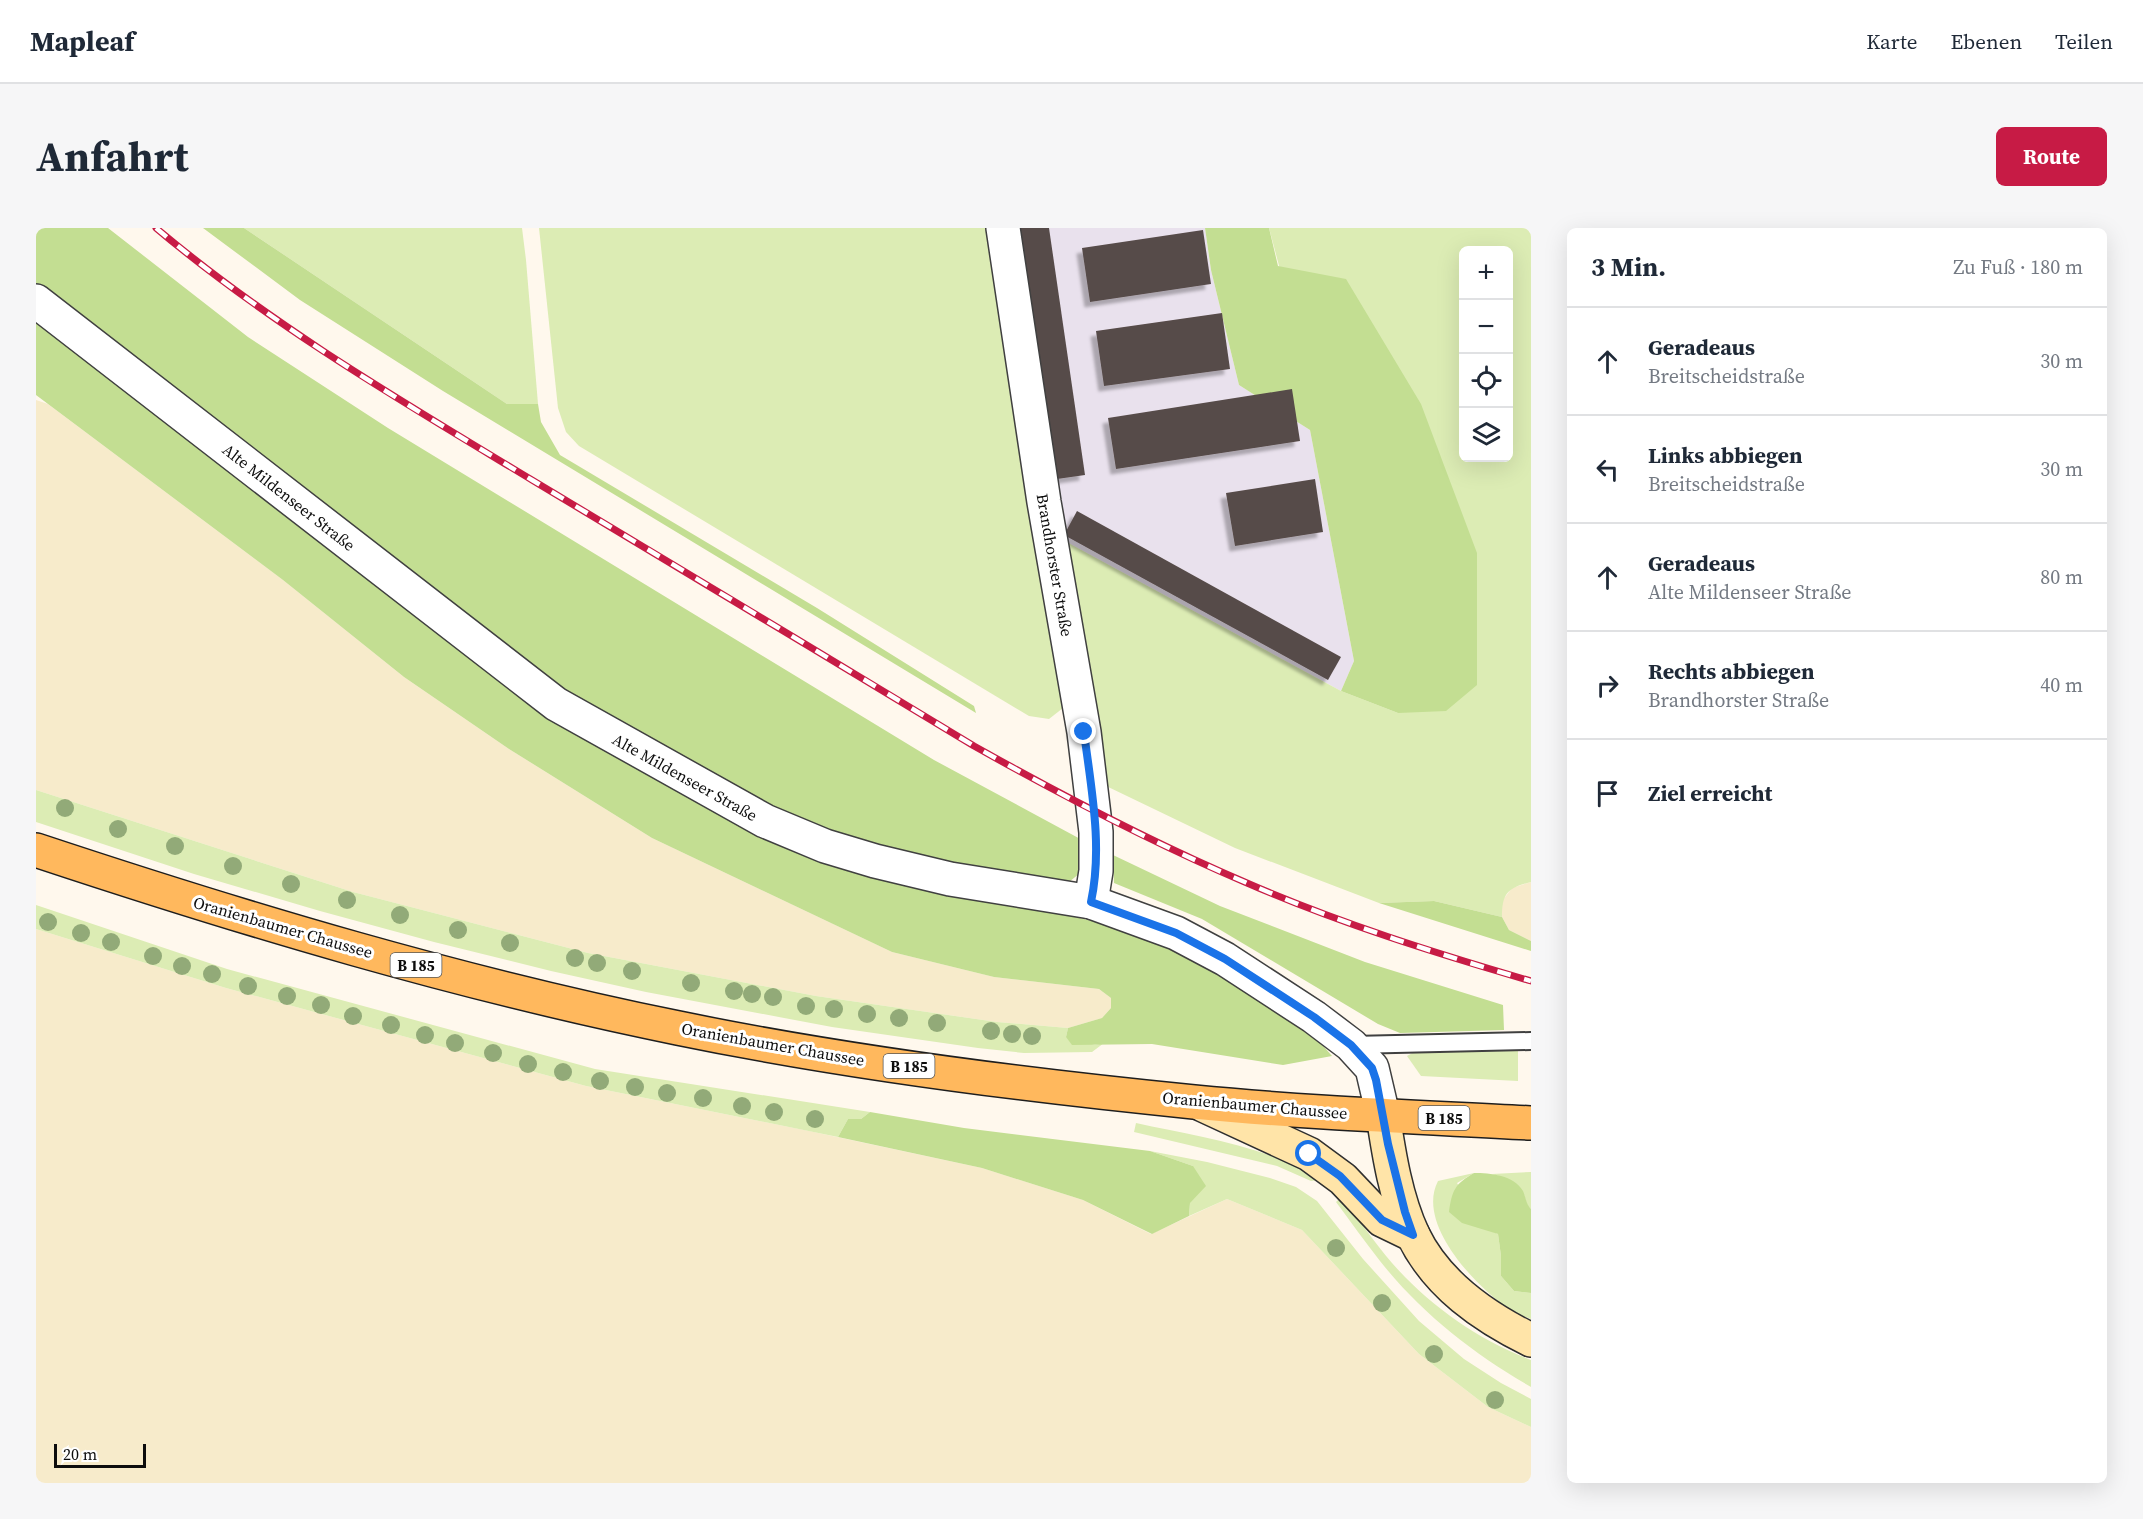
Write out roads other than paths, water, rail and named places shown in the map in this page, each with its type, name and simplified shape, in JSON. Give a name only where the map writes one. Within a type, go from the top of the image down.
[{"type":"main road","name":"Oranienbaumer Chaussee","points":[[36,850],[177,897],[428,969],[562,1003],[678,1028],[826,1055],[1016,1082],[1196,1102],[1531,1123]]},
{"type":"street","name":"Brandhorster Straße","points":[[1003,228],[1044,502],[1087,755],[1096,832],[1096,872],[1091,902]]},
{"type":"street","name":"Alte Mildenseer Straße","points":[[36,301],[556,704],[765,821],[825,846],[950,879],[1091,902],[1176,933],[1225,959],[1314,1017],[1351,1045],[1372,1068],[1383,1115]]},
{"type":"street","points":[[1196,1102],[1309,1154],[1340,1176],[1382,1220],[1413,1235]]},
{"type":"street","points":[[1383,1115],[1397,1183],[1413,1235],[1429,1262],[1461,1296],[1499,1324],[1531,1340]]},
{"type":"lane","points":[[1351,1045],[1531,1041]]},
{"type":"railway","points":[[156,228],[291,330],[387,392],[1007,765],[1143,835],[1282,898],[1459,960],[1531,981]]}]
